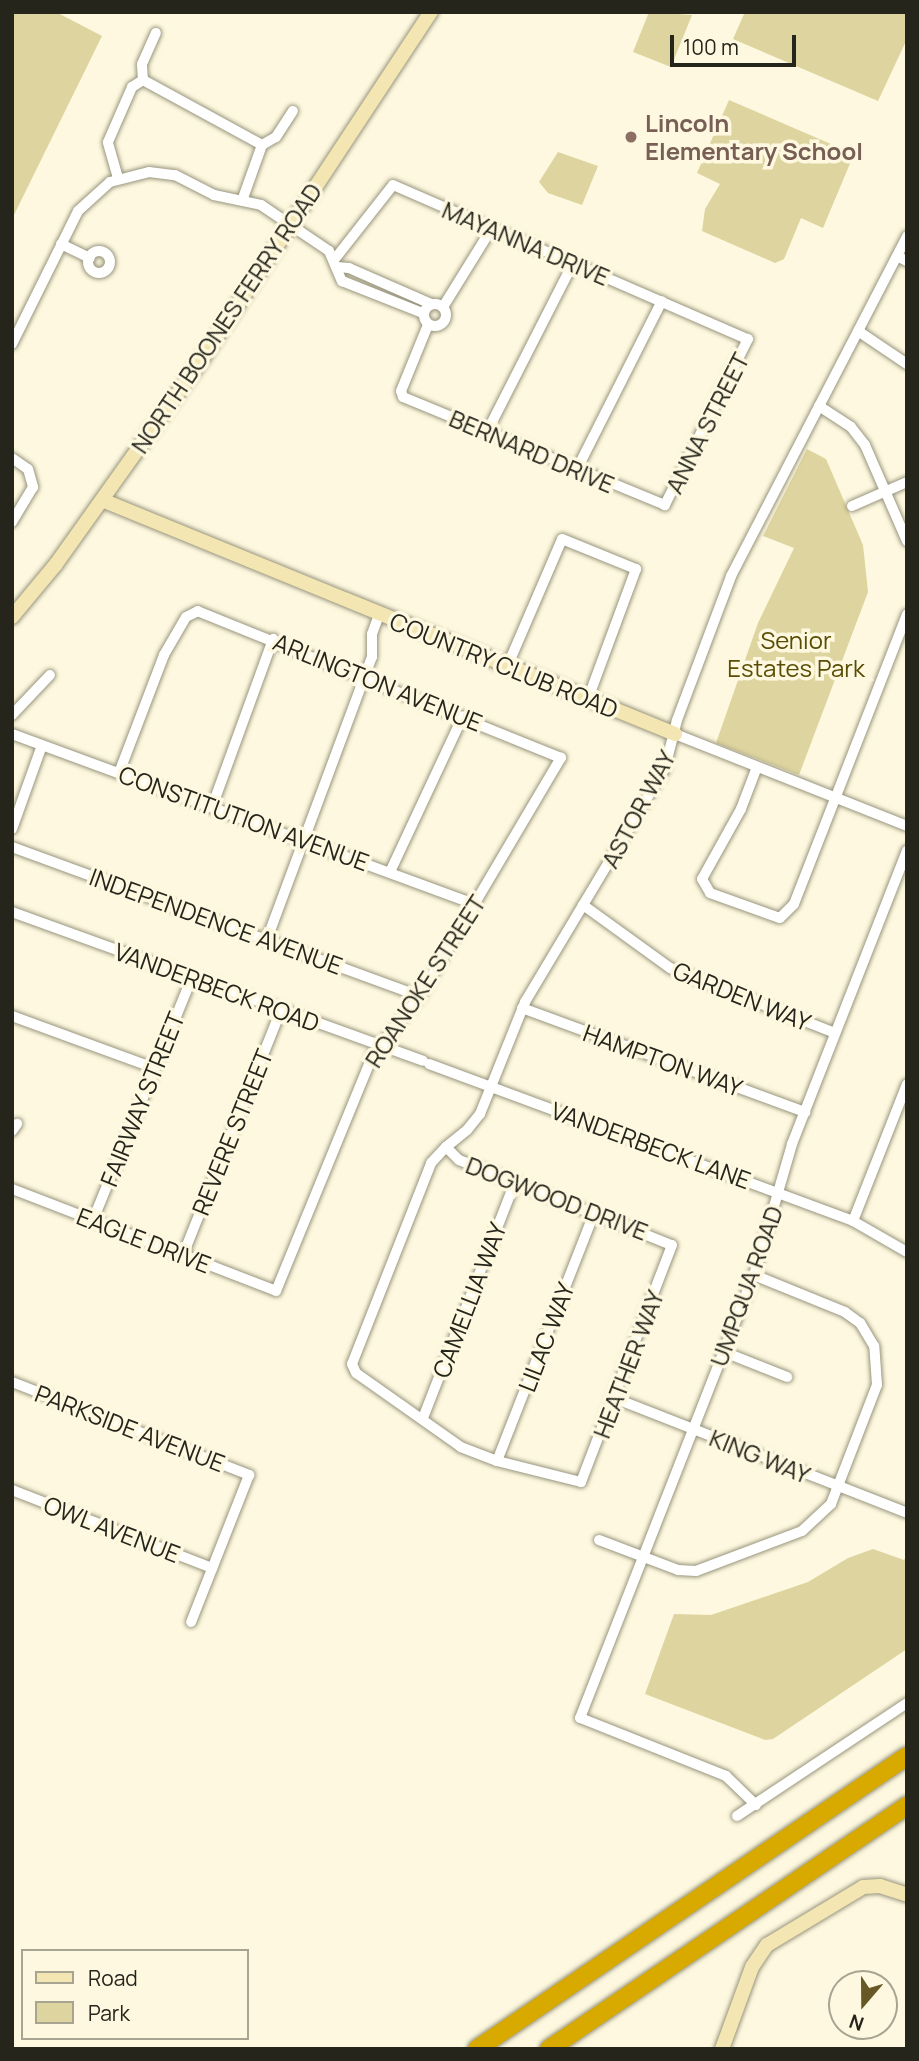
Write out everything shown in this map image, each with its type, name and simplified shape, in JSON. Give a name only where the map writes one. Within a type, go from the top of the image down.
[{"type":"highway","points":[[477,2049],[907,1756]]},
{"type":"highway","points":[[549,2049],[907,1806]]},
{"type":"main road","name":"NORTH BOONES FERRY ROAD","points":[[12,617],[103,500],[431,12]]},
{"type":"main road","name":"COUNTRY CLUB ROAD","points":[[103,500],[675,734]]},
{"type":"main road","points":[[722,2049],[752,1967],[767,1945],[863,1886],[880,1886],[907,1895]]},
{"type":"street","points":[[143,80],[142,64],[156,33]]},
{"type":"street","points":[[143,80],[262,145]]},
{"type":"street","points":[[118,178],[108,142],[132,87],[143,80]]},
{"type":"street","points":[[243,198],[262,145],[276,137],[293,111]]},
{"type":"street","points":[[12,344],[78,211],[91,195],[118,178],[167,173],[214,195],[243,198],[291,224],[326,249],[336,264],[342,281],[423,313],[428,324],[443,324],[443,307],[492,229]]},
{"type":"street","name":"MAYANNA DRIVE","points":[[336,264],[391,185],[748,339]]},
{"type":"street","name":"ASTOR WAY","points":[[422,1419],[352,1368],[427,1171],[446,1147],[481,1114],[522,1008],[660,778],[727,584],[858,331],[902,259],[907,236]]},
{"type":"street","points":[[61,244],[89,258]]},
{"type":"street","points":[[487,432],[573,263]]},
{"type":"street","points":[[336,264],[443,307]]},
{"type":"street","points":[[578,469],[663,301]]},
{"type":"street","points":[[423,313],[431,304]]},
{"type":"street","name":"BERNARD DRIVE","points":[[428,324],[401,394],[665,505]]},
{"type":"street","points":[[858,331],[907,364]]},
{"type":"street","name":"ANNA STREET","points":[[665,505],[748,339]]},
{"type":"street","points":[[819,406],[858,436],[887,491],[907,541]]},
{"type":"street","points":[[12,458],[28,469],[33,487],[12,522]]},
{"type":"street","points":[[852,506],[907,482]]},
{"type":"street","points":[[507,667],[562,539],[636,569],[587,699]]},
{"type":"street","name":"ARLINGTON AVENUE","points":[[119,773],[159,666],[180,626],[193,612],[210,614],[561,758]]},
{"type":"street","points":[[757,767],[741,809],[702,879],[710,893],[768,916],[780,918],[792,909],[907,614]]},
{"type":"street","points":[[267,939],[365,676],[379,615]]},
{"type":"street","points":[[212,807],[273,639]]},
{"type":"street","points":[[12,715],[50,675]]},
{"type":"street","points":[[390,872],[463,716]]},
{"type":"street","name":"CONSTITUTION AVENUE","points":[[12,734],[475,904]]},
{"type":"street","name":"COUNTRY CLUB ROAD","points":[[675,734],[907,826]]},
{"type":"street","points":[[12,829],[43,745]]},
{"type":"street","name":"ROANOKE STREET","points":[[276,1290],[373,1055],[420,996],[561,758]]},
{"type":"street","name":"INDEPENDENCE AVENUE","points":[[12,847],[420,996]]},
{"type":"street","name":"UMPQUA ROAD","points":[[756,1805],[726,1776],[580,1718],[754,1275],[804,1112],[907,851]]},
{"type":"street","name":"GARDEN WAY","points":[[583,905],[670,968],[835,1033]]},
{"type":"street","name":"VANDERBECK ROAD","points":[[12,912],[426,1063]]},
{"type":"street","name":"FAIRWAY STREET","points":[[93,1220],[192,977]]},
{"type":"street","name":"HAMPTON WAY","points":[[522,1008],[804,1112]]},
{"type":"street","name":"REVERE STREET","points":[[183,1255],[281,1010]]},
{"type":"street","points":[[12,1016],[154,1068]]},
{"type":"street","name":"VANDERBECK LANE","points":[[426,1063],[853,1222],[907,1252]]},
{"type":"street","points":[[853,1222],[907,1084]]},
{"type":"street","name":"DOGWOOD DRIVE","points":[[446,1147],[458,1160],[672,1245]]},
{"type":"street","name":"CAMELLIA WAY","points":[[422,1419],[515,1182]]},
{"type":"street","name":"EAGLE DRIVE","points":[[12,1189],[276,1290]]},
{"type":"street","name":"LILAC WAY","points":[[497,1461],[594,1214]]},
{"type":"street","name":"HEATHER WAY","points":[[497,1461],[581,1482],[672,1245]]},
{"type":"street","points":[[599,1540],[684,1571],[704,1569],[810,1526],[824,1515],[839,1487],[877,1385],[874,1346],[860,1323],[845,1312],[754,1275]]},
{"type":"street","points":[[724,1352],[787,1377]]},
{"type":"street","name":"PARKSIDE AVENUE","points":[[12,1382],[248,1475],[212,1568]]},
{"type":"street","name":"KING WAY","points":[[614,1398],[907,1513]]},
{"type":"street","points":[[422,1419],[461,1447],[497,1461]]},
{"type":"street","name":"OWL AVENUE","points":[[12,1490],[212,1568]]},
{"type":"street","points":[[191,1622],[212,1568]]},
{"type":"street","points":[[737,1816],[907,1703]]},
{"type":"green space","points":[[12,12],[56,12],[102,36],[12,219]]},
{"type":"green space","points":[[649,12],[692,15],[671,67],[633,52]]},
{"type":"green space","points":[[745,12],[907,12],[907,39],[878,101],[733,39]]},
{"type":"green space","points":[[729,100],[854,154],[823,228],[801,218],[784,259],[775,263],[702,231],[705,209],[720,184],[697,173]]},
{"type":"green space","points":[[558,152],[598,166],[582,205],[548,193],[539,182]]},
{"type":"green space","name":"Senior Estates Park","points":[[807,449],[826,459],[863,545],[868,592],[799,775],[716,743],[758,623],[794,548],[763,536]]},
{"type":"green space","points":[[873,1549],[904,1560],[907,1555],[907,1649],[773,1739],[765,1740],[645,1694],[674,1614],[711,1615],[808,1582],[848,1558]]},
{"type":"place","name":"Lincoln Elementary School","points":[[631,137]]}]
